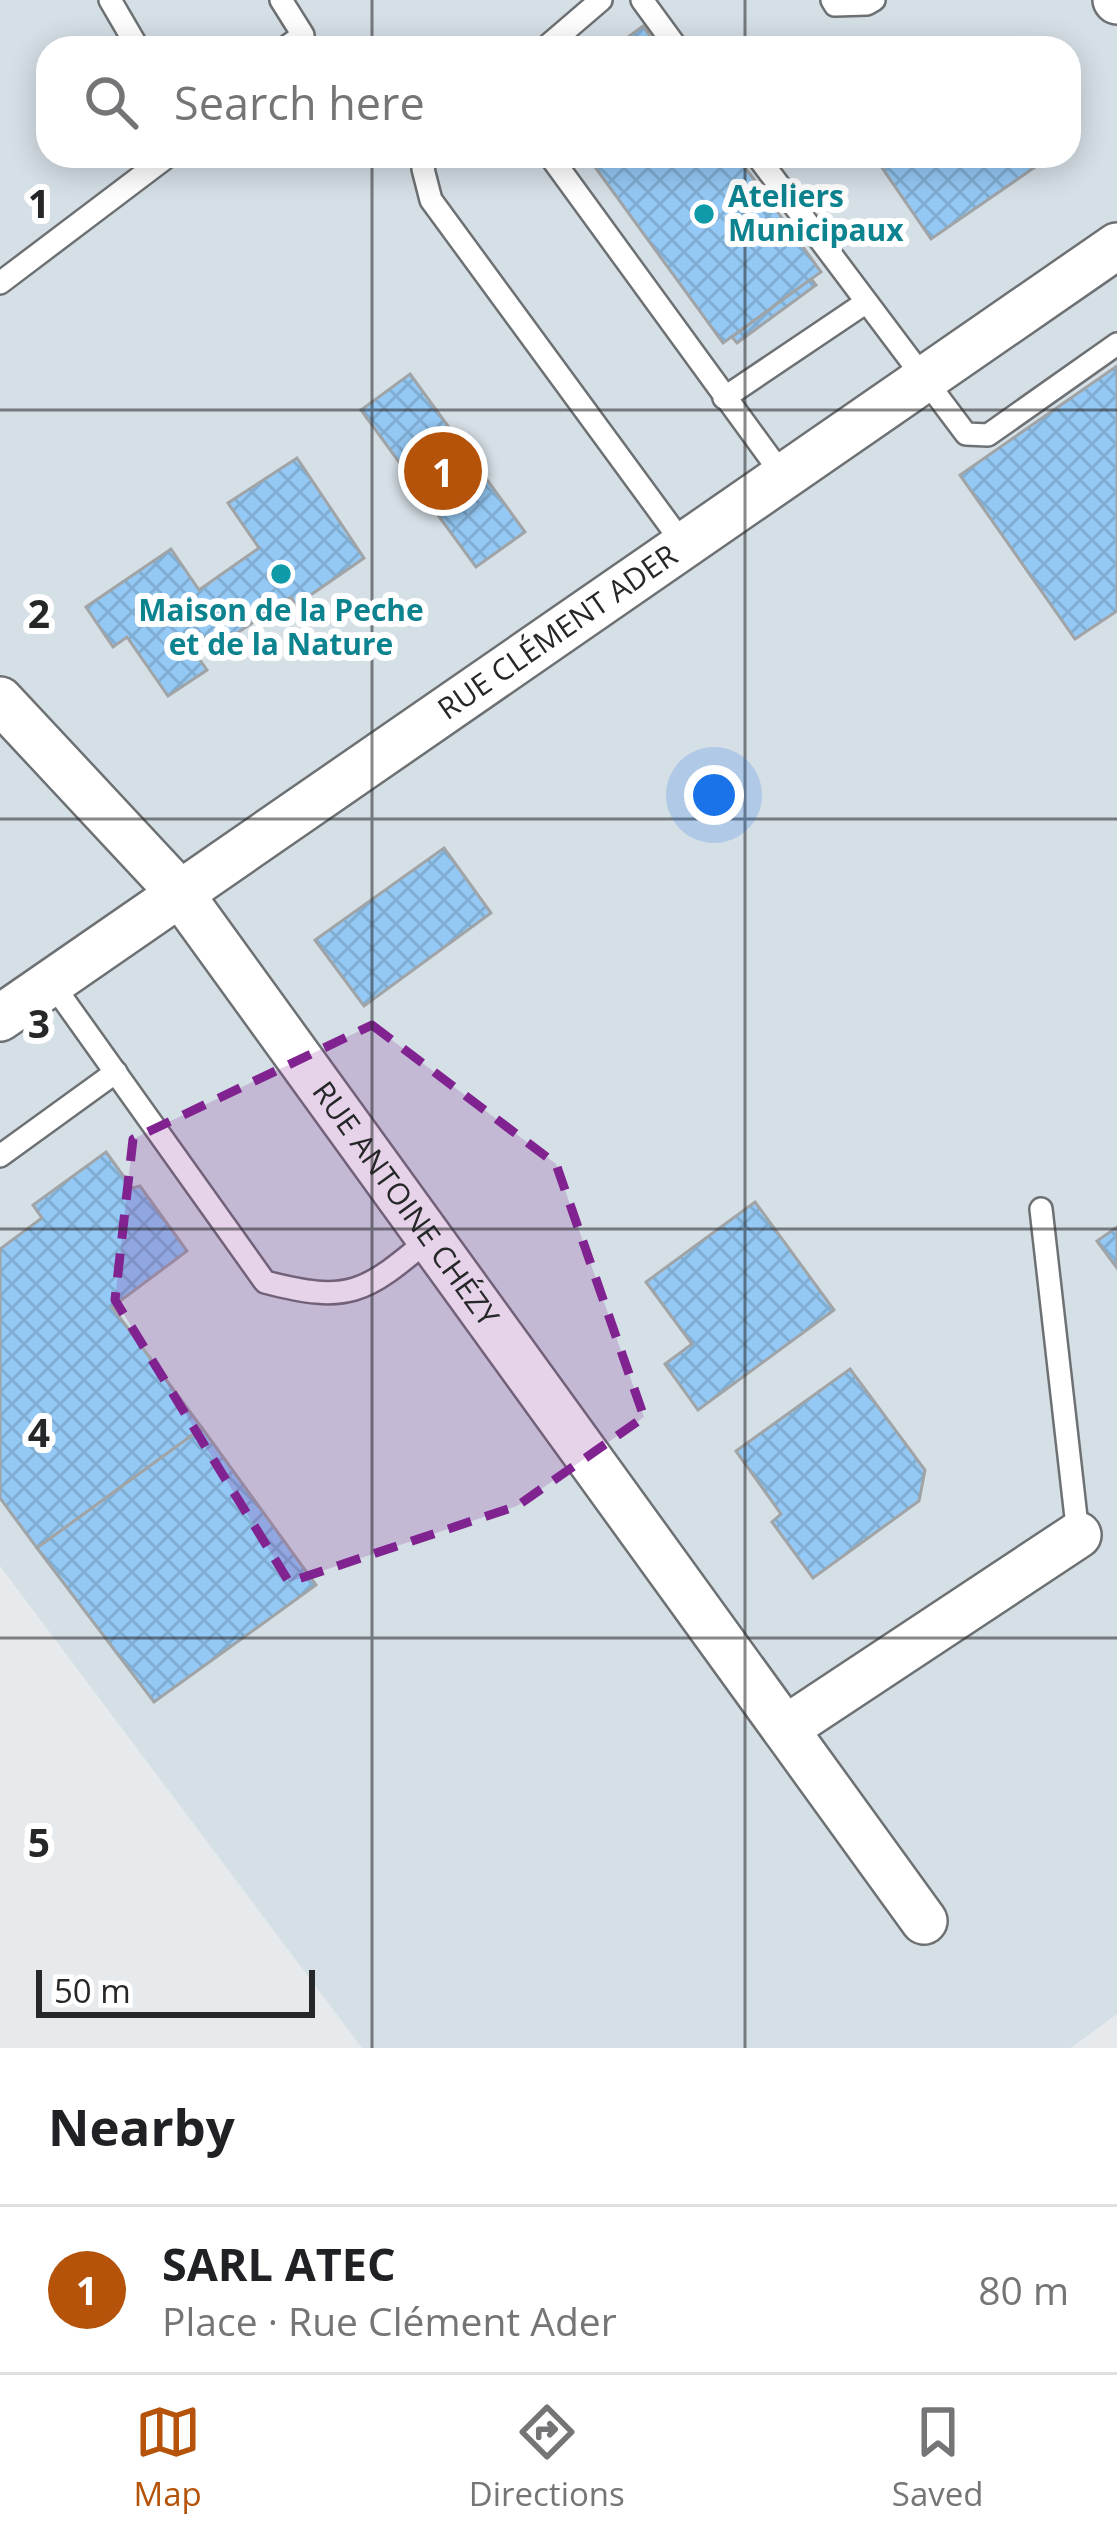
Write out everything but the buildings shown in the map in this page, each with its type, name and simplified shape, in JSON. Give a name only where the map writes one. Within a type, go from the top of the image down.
[{"type":"street","name":"RUE CLÉMENT ADER","points":[[0,1018],[1117,246]]},
{"type":"street","name":"RUE ANTOINE CHÉZY","points":[[0,700],[178,892],[924,1921]]},
{"type":"street","points":[[785,1730],[1078,1534]]},
{"type":"lane","points":[[110,0],[131,36]]},
{"type":"lane","points":[[281,0],[302,36]]},
{"type":"lane","points":[[558,36],[601,0]]},
{"type":"lane","points":[[642,0],[668,36]]},
{"type":"lane","points":[[832,0],[835,4],[874,0]]},
{"type":"lane","points":[[0,283],[152,168]]},
{"type":"lane","points":[[423,168],[430,200],[684,545]]},
{"type":"lane","points":[[559,168],[784,477]]},
{"type":"lane","points":[[766,168],[967,434],[988,435],[1117,344]]},
{"type":"lane","points":[[724,398],[866,303]]},
{"type":"lane","points":[[51,982],[265,1282],[315,1295],[354,1292],[384,1276],[429,1239]]},
{"type":"lane","points":[[0,1156],[116,1072]]},
{"type":"lane","points":[[1041,1209],[1078,1534]]},
{"type":"highlighted area","points":[[372,1025],[556,1164],[644,1417],[517,1506],[289,1582],[115,1300],[133,1139]]},
{"type":"shaded area","points":[[0,0],[1117,0],[1117,2014],[1071,2048],[362,2048],[0,1566]]},
{"type":"place","name":"Ateliers Municipaux","points":[[704,214]]},
{"type":"place","name":"SARL ATEC","points":[[443,471]]},
{"type":"place","name":"Maison de la Peche et de la Nature","points":[[281,574]]}]
